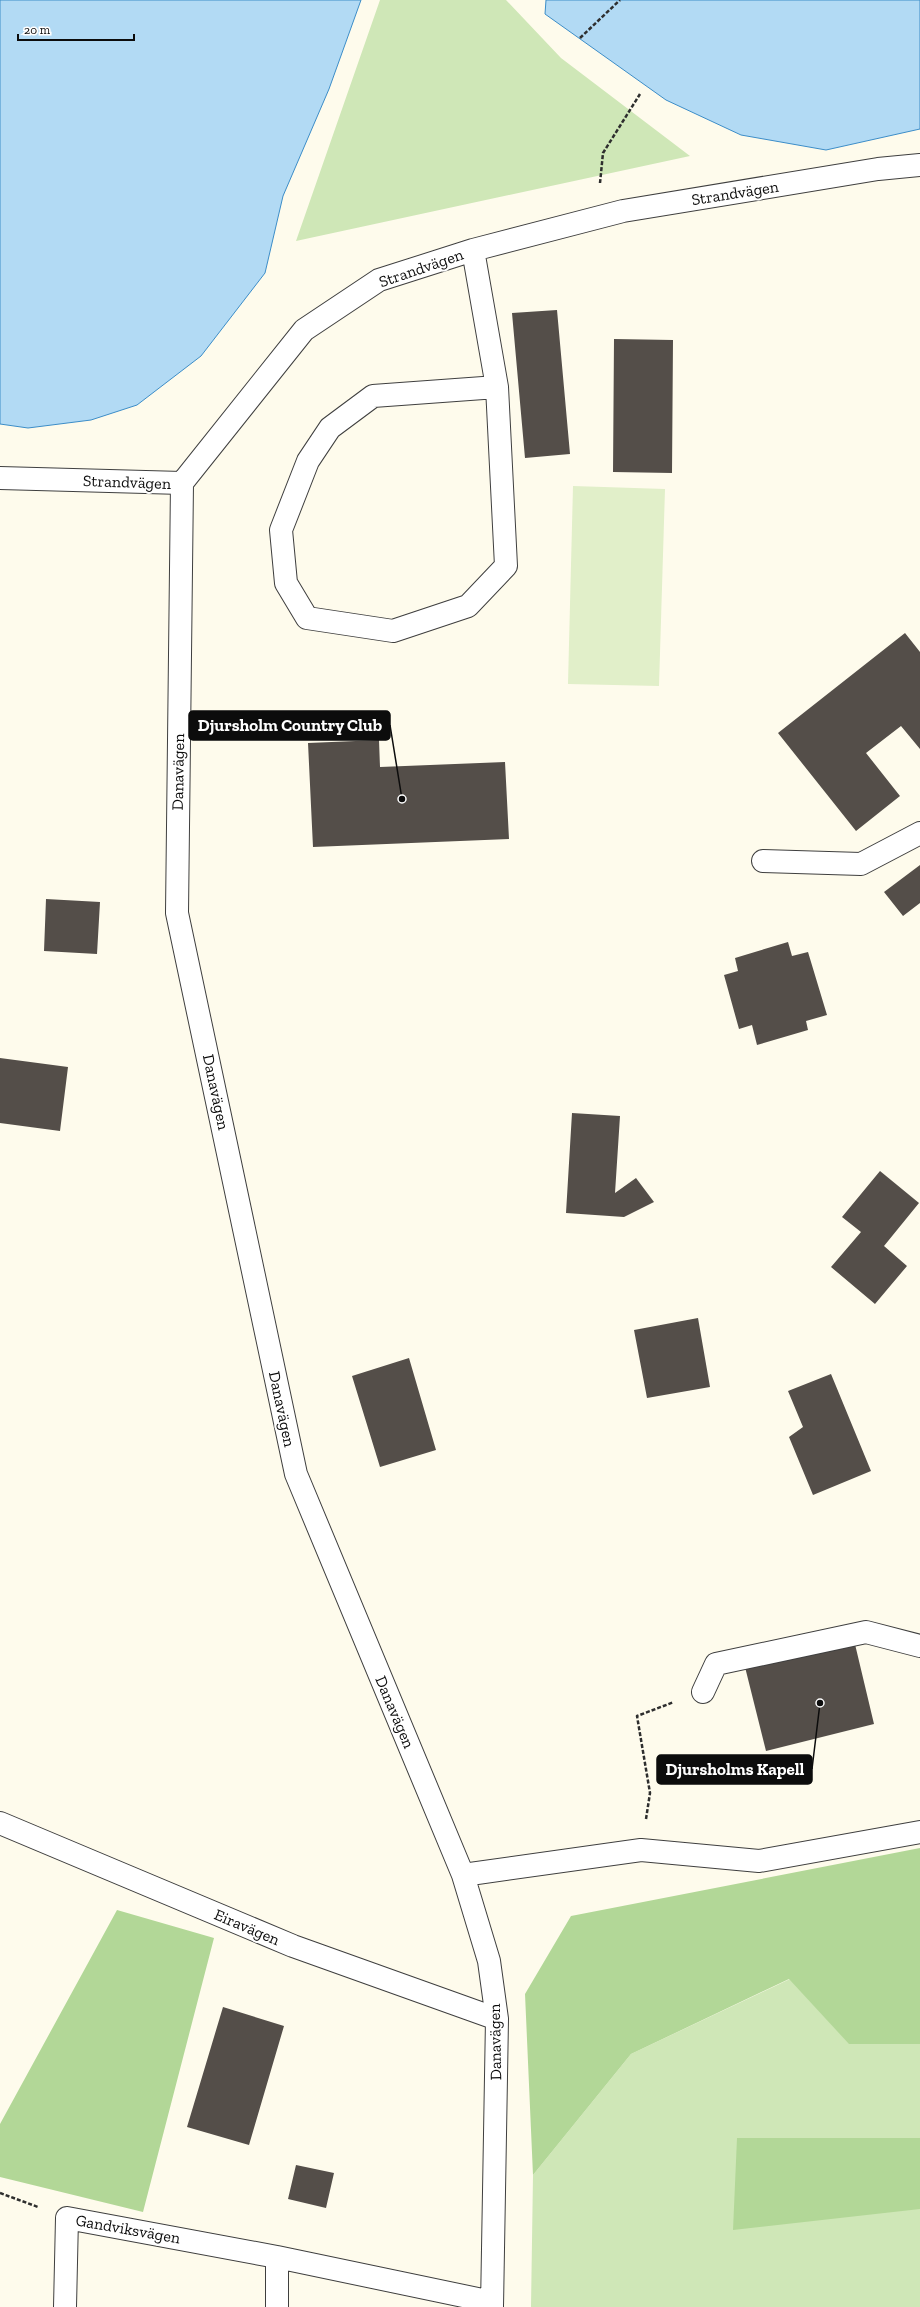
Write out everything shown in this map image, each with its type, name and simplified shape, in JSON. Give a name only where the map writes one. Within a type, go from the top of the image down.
[{"type":"street","name":"Strandvägen","points":[[0,478],[182,484],[304,330],[379,280],[473,250],[623,211],[863,172],[920,165]]},
{"type":"street","points":[[473,250],[497,387],[506,566],[468,606],[393,631],[307,618],[286,583],[281,530],[308,461],[330,428],[372,396],[497,387]]},
{"type":"street","name":"Danavägen","points":[[182,484],[177,913],[296,1474],[463,1875],[489,1962],[498,2019],[492,2304]]},
{"type":"street","points":[[763,861],[861,864],[920,833]]},
{"type":"street","points":[[703,1692],[716,1664],[866,1632],[920,1646]]},
{"type":"street","name":"Eiravägen","points":[[0,1823],[293,1946],[498,2019]]},
{"type":"street","points":[[463,1875],[641,1850],[759,1861],[920,1832]]},
{"type":"street","name":"Gandviksvägen","points":[[65,2307],[67,2218],[277,2257],[492,2304]]},
{"type":"street","points":[[277,2257],[277,2307]]},
{"type":"path","points":[[580,38],[620,0]]},
{"type":"path","points":[[597,218],[603,153],[640,94]]},
{"type":"path","points":[[641,1850],[650,1793],[637,1716],[703,1692]]},
{"type":"path","points":[[0,2193],[67,2218]]},
{"type":"green space","points":[[380,0],[506,0],[561,58],[690,156],[296,241]]},
{"type":"green space","points":[[573,486],[665,489],[659,686],[568,684]]},
{"type":"green space","points":[[920,1848],[920,2044],[849,2044],[789,1979],[631,2054],[533,2175],[525,1994],[571,1916]]},
{"type":"green space","points":[[117,1910],[214,1938],[143,2212],[0,2177],[0,2124]]},
{"type":"green space","points":[[790,1979],[849,2043],[920,2044],[920,2307],[531,2307],[533,2175],[631,2054]]},
{"type":"green space","points":[[737,2138],[920,2138],[920,2209],[733,2230]]},
{"type":"water","points":[[0,0],[361,0],[329,89],[283,196],[265,273],[201,356],[137,405],[91,420],[28,428],[0,424]]},
{"type":"water","points":[[546,0],[920,0],[920,129],[826,150],[741,135],[666,100],[545,14]]},
{"type":"building","points":[[557,310],[570,454],[525,458],[512,313]]},
{"type":"building","points":[[614,339],[673,340],[672,473],[613,472]]},
{"type":"building","points":[[905,633],[920,652],[920,749],[901,726],[866,753],[900,796],[856,831],[778,733]]},
{"type":"building","points":[[379,740],[380,767],[505,762],[509,839],[313,847],[308,743]]},
{"type":"building","points":[[920,865],[920,903],[903,916],[884,892]]},
{"type":"building","points":[[46,899],[100,902],[97,954],[44,951]]},
{"type":"building","points":[[788,942],[792,956],[808,952],[827,1015],[806,1021],[808,1030],[757,1045],[752,1025],[739,1029],[724,975],[738,971],[735,958]]},
{"type":"building","points":[[0,1058],[68,1067],[60,1131],[0,1123]]},
{"type":"building","points":[[572,1113],[620,1116],[615,1193],[636,1178],[654,1202],[624,1217],[566,1213]]},
{"type":"building","points":[[880,1171],[919,1203],[884,1246],[907,1266],[875,1304],[831,1267],[861,1232],[842,1217]]},
{"type":"building","points":[[698,1318],[710,1387],[647,1398],[634,1330]]},
{"type":"building","points":[[409,1358],[436,1450],[380,1467],[352,1376]]},
{"type":"building","points":[[831,1374],[871,1471],[813,1495],[789,1437],[803,1427],[788,1391]]},
{"type":"building","points":[[854,1640],[874,1724],[766,1751],[745,1667]]},
{"type":"building","points":[[223,2007],[284,2026],[249,2145],[187,2127]]},
{"type":"building","points":[[296,2165],[334,2173],[326,2208],[288,2199]]},
{"type":"place","name":"Djursholm Country Club","points":[[402,799]]},
{"type":"place","name":"Djursholms Kapell","points":[[820,1703]]}]
